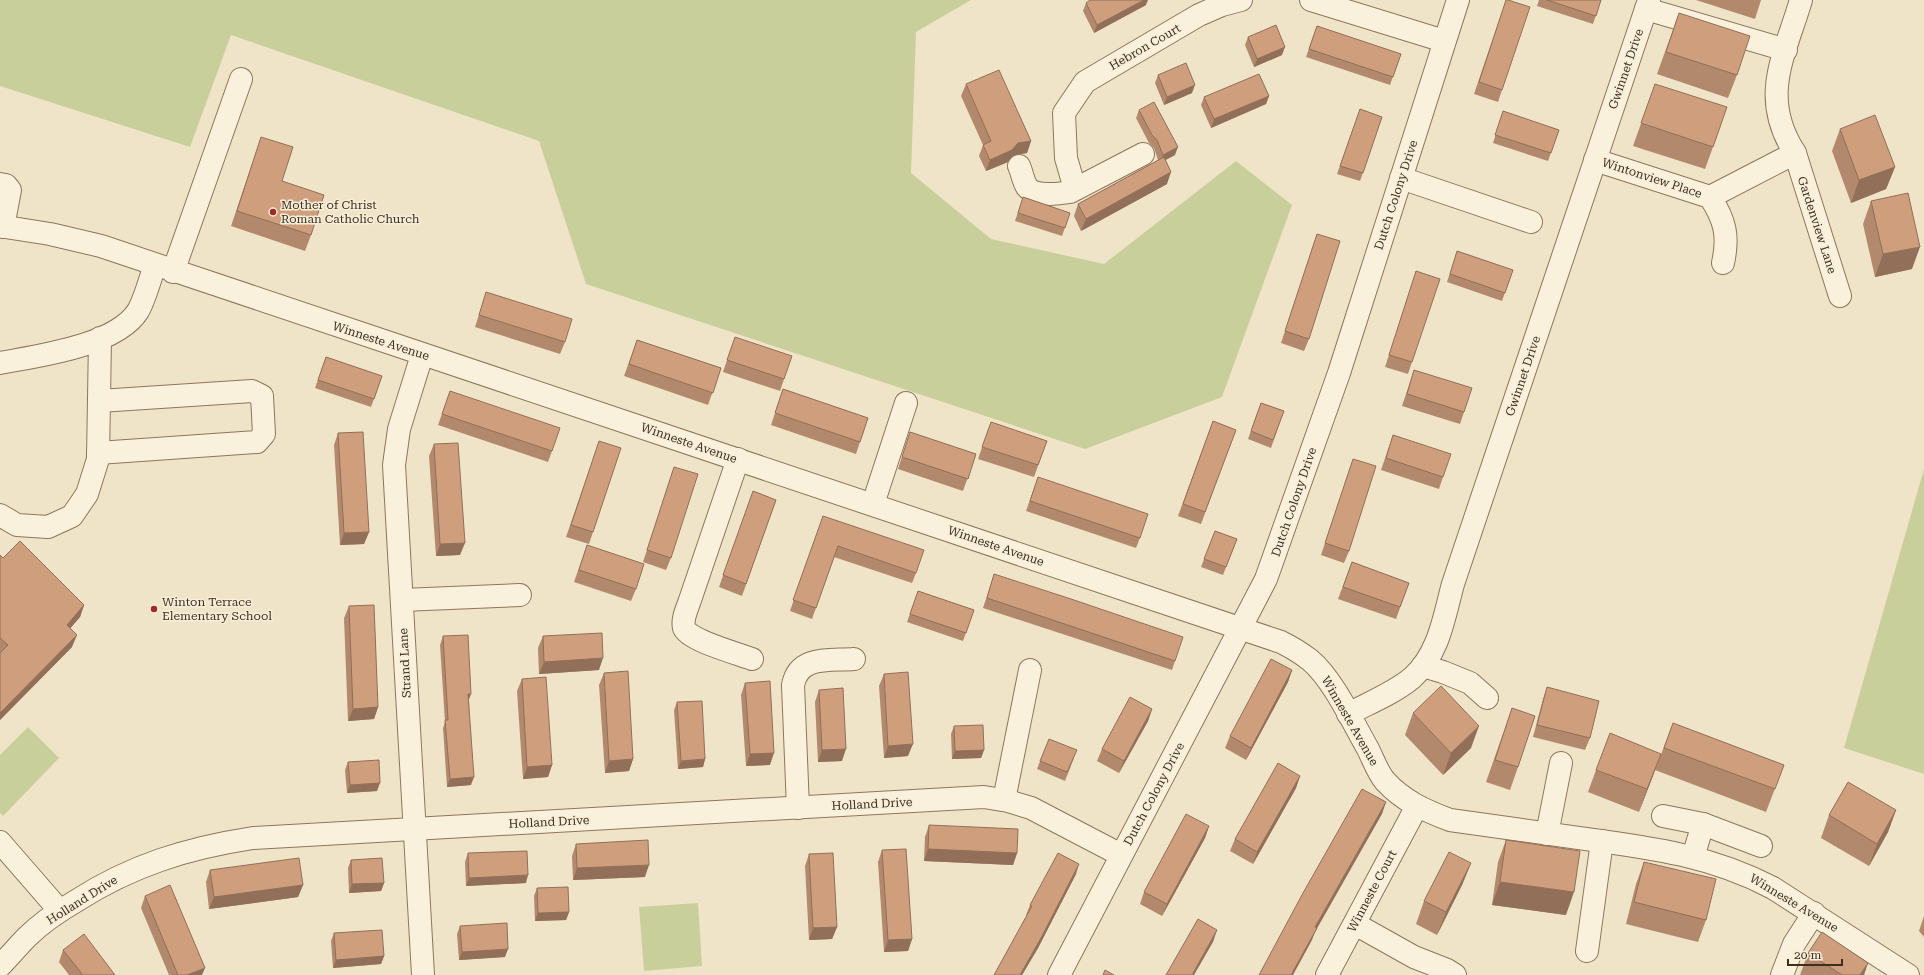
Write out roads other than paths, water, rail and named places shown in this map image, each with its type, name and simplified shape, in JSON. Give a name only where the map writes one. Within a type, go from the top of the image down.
[{"type":"street","name":"Hebron Court","points":[[1074,190],[1066,158],[1064,113],[1085,82],[1199,15],[1222,5],[1241,0]]},
{"type":"street","points":[[1310,0],[1444,41]]},
{"type":"street","name":"Dutch Colony Drive","points":[[1059,975],[1266,579],[1339,373],[1458,0]]},
{"type":"street","name":"Gardenview Lane","points":[[1801,0],[1786,50],[1779,66],[1776,82],[1776,107],[1784,134],[1794,153],[1840,296]]},
{"type":"street","points":[[1648,5],[1786,50]]},
{"type":"street","name":"Gwinnet Drive","points":[[1348,714],[1400,687],[1412,678],[1432,653],[1438,639],[1453,584],[1648,5]]},
{"type":"street","points":[[0,363],[71,349],[100,338],[118,330],[137,311],[164,268],[241,79]]},
{"type":"street","points":[[1710,196],[1794,153]]},
{"type":"street","points":[[1019,166],[1026,186],[1036,192],[1054,194],[1074,190],[1143,154]]},
{"type":"street","name":"Wintonview Place","points":[[1595,160],[1710,196],[1721,214],[1725,228],[1726,250],[1723,263]]},
{"type":"street","points":[[1401,178],[1531,222]]},
{"type":"street","points":[[0,184],[6,185],[10,190],[2,227]]},
{"type":"street","name":"Winneste Avenue","points":[[2,227],[50,234],[101,246],[422,355],[873,504],[1281,642],[1297,650],[1323,673],[1348,714],[1385,781],[1404,798],[1417,806],[1450,820],[1667,851],[1693,857],[1751,876],[1814,913],[1908,975]]},
{"type":"street","points":[[0,515],[17,525],[48,527],[72,516],[87,494],[98,459],[100,338]]},
{"type":"street","name":"Strand Lane","points":[[422,355],[399,429],[394,465],[423,975]]},
{"type":"street","points":[[98,453],[257,442],[264,434],[262,396],[252,391],[99,401]]},
{"type":"street","points":[[873,504],[906,403]]},
{"type":"street","points":[[738,459],[689,603],[684,619],[684,629],[689,635],[707,643],[752,659]]},
{"type":"street","points":[[402,600],[520,595]]},
{"type":"street","points":[[798,808],[793,685],[795,674],[810,662],[854,659]]},
{"type":"street","points":[[1423,666],[1470,683],[1487,698]]},
{"type":"street","points":[[1004,800],[1030,670]]},
{"type":"street","points":[[1547,834],[1562,763]]},
{"type":"street","name":"Holland Drive","points":[[0,966],[28,936],[60,911],[95,888],[132,870],[171,855],[212,844],[253,838],[984,797],[1004,800],[1031,808],[1122,855]]},
{"type":"street","name":"Winneste Court","points":[[1327,975],[1417,806]]},
{"type":"street","points":[[1663,816],[1703,824],[1762,846]]},
{"type":"street","points":[[1693,857],[1703,824]]},
{"type":"street","points":[[1587,951],[1602,841]]},
{"type":"street","points":[[0,842],[60,911]]},
{"type":"street","points":[[1782,975],[1794,944],[1814,913]]},
{"type":"street","points":[[1355,924],[1414,957],[1447,970],[1455,975]]},
{"type":"place","name":"Mother of Christ Roman Catholic Church","points":[[273,212]]},
{"type":"place","name":"Winton Terrace Elementary School","points":[[154,609]]}]
